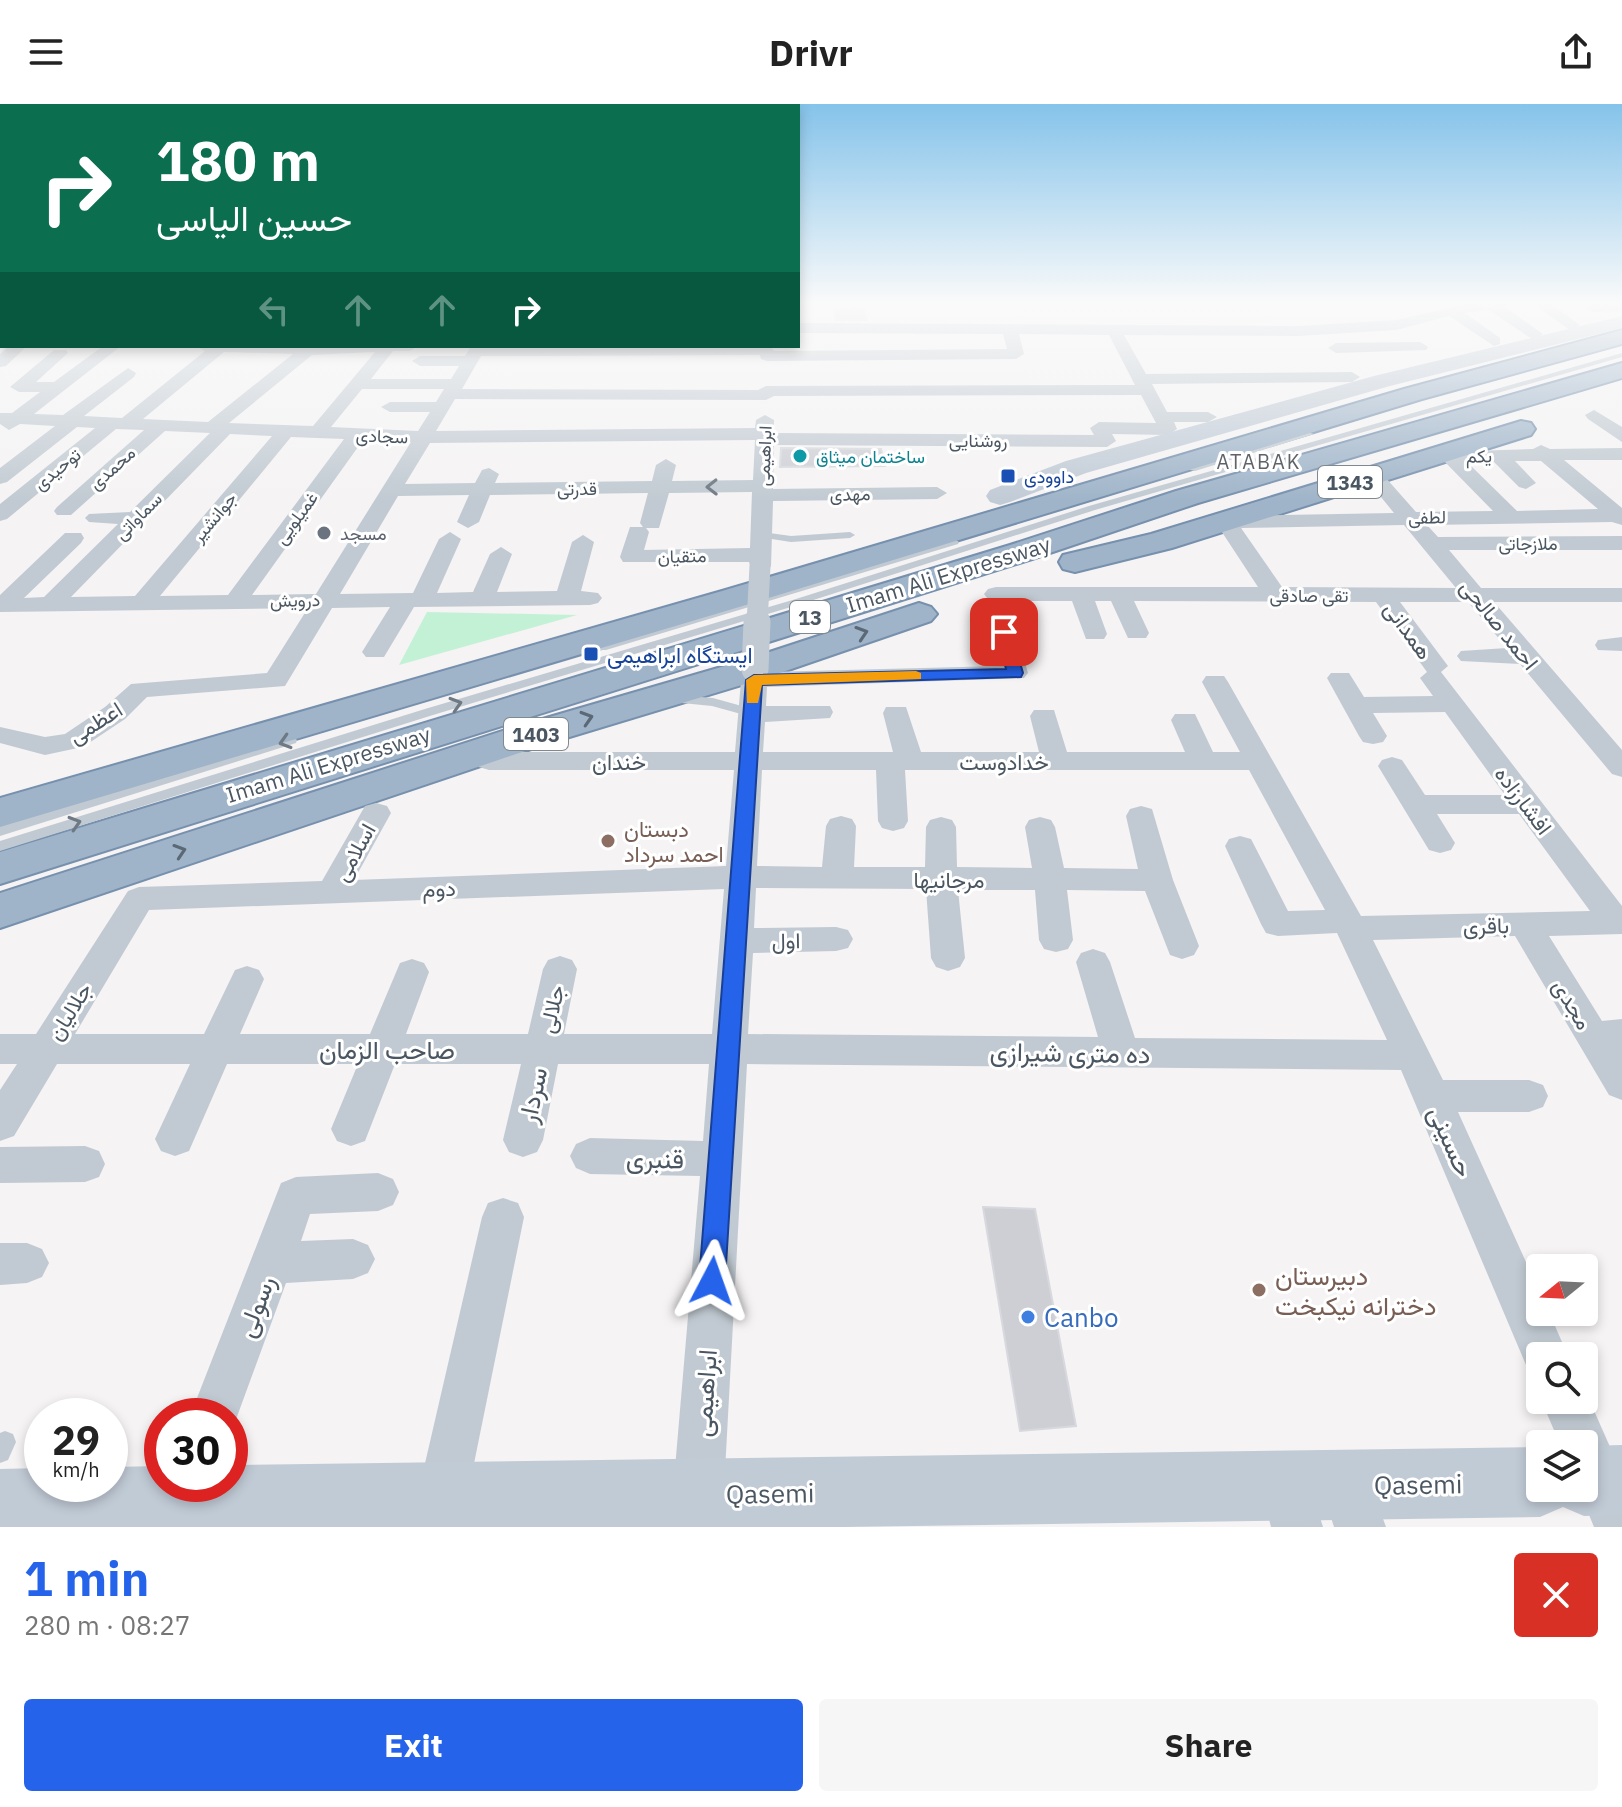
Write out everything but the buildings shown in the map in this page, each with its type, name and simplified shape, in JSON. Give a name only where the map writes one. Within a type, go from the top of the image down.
[{"type":"highway","points":[[0,782],[760,552],[850,535],[1000,496],[1458,369]]},
{"type":"highway","name":"Imam Ali Expressway","points":[[0,813],[1501,369]]},
{"type":"highway","name":"Imam Ali Expressway","points":[[0,868],[424,734],[1021,552],[1187,497],[1419,427],[1573,385],[1588,369]]},
{"type":"highway","name":"1343","points":[[1078,578],[1197,517],[1492,424],[1573,385]]},
{"type":"highway","name":"1343","points":[[1078,578],[1161,541],[1519,430],[1622,391]]},
{"type":"highway","name":"1403","points":[[0,911],[529,736],[656,698],[753,694],[1078,578]]},
{"type":"main road","name":"Qasemi","points":[[2,1466],[204,1503],[442,1498],[696,1510],[1322,1506],[1526,1484]]},
{"type":"street","points":[[19,387],[40,369]]},
{"type":"street","points":[[5,422],[82,369]]},
{"type":"street","name":"توحیدی","points":[[0,515],[185,369]]},
{"type":"street","points":[[317,433],[369,369]]},
{"type":"street","points":[[322,600],[465,369]]},
{"type":"street","name":"ابراهیمی","points":[[696,1510],[753,694],[767,369]]},
{"type":"street","points":[[1135,369],[1163,419]]},
{"type":"street","points":[[1275,369],[1296,392]]},
{"type":"street","points":[[280,371],[312,372]]},
{"type":"street","name":"سماواتی","points":[[51,604],[136,518],[219,427],[280,371]]},
{"type":"street","points":[[390,407],[451,391],[1143,384],[1174,373],[1215,372],[1283,378],[1352,377]]},
{"type":"street","points":[[77,373],[150,373]]},
{"type":"street","points":[[0,478],[128,373]]},
{"type":"street","points":[[357,384],[572,400],[661,402],[766,388]]},
{"type":"street","points":[[0,386],[58,387]]},
{"type":"street","points":[[251,395],[286,402],[261,430]]},
{"type":"street","points":[[1084,411],[1163,419],[1208,417]]},
{"type":"street","points":[[1594,415],[1621,450]]},
{"type":"street","points":[[535,437],[541,417]]},
{"type":"street","points":[[971,419],[975,464]]},
{"type":"street","name":"روشنایی","points":[[765,437],[899,430],[973,440],[1107,441],[1099,428],[1163,419]]},
{"type":"street","name":"سجادی","points":[[5,422],[70,421],[422,437],[482,429],[505,437],[535,437],[583,461],[670,452],[765,437]]},
{"type":"street","name":"محمدی","points":[[64,511],[161,425]]},
{"type":"street","points":[[899,430],[901,464]]},
{"type":"street","name":"جوانشیر","points":[[142,603],[286,431]]},
{"type":"street","name":"غمیلویی","points":[[236,601],[357,435]]},
{"type":"street","points":[[468,522],[505,437]]},
{"type":"street","points":[[1527,438],[1620,516]]},
{"type":"street","points":[[660,488],[670,452],[713,449]]},
{"type":"street","name":"یکم","points":[[1510,516],[1450,456],[1621,450]]},
{"type":"street","points":[[1498,455],[1526,483]]},
{"type":"street","points":[[568,511],[583,461]]},
{"type":"street","name":"قدرتی","points":[[390,490],[583,461],[660,488],[763,490]]},
{"type":"street","name":"احمد صالحی","points":[[1378,481],[1622,768]]},
{"type":"street","name":"متقیان","points":[[660,488],[631,557],[760,552]]},
{"type":"street","name":"مهدی","points":[[763,490],[937,493]]},
{"type":"street","points":[[82,495],[109,496]]},
{"type":"street","name":"لطفی","points":[[1275,595],[1233,524],[1299,529],[1411,518],[1620,516]]},
{"type":"street","points":[[96,518],[136,518]]},
{"type":"street","points":[[1,605],[73,538]]},
{"type":"street","points":[[375,652],[414,599],[450,539]]},
{"type":"street","name":"درویش","points":[[1,605],[578,598],[583,542]]},
{"type":"street","name":"ملازجاتی","points":[[1433,544],[1622,543]]},
{"type":"street","points":[[482,599],[501,554]]},
{"type":"street","points":[[1078,578],[1095,634]]},
{"type":"street","name":"تقی صادقی","points":[[753,694],[1015,673],[997,603],[1078,578],[1119,594],[1610,595]]},
{"type":"street","points":[[1119,594],[1137,633]]},
{"type":"street","name":"همدانی","points":[[1383,595],[1434,672]]},
{"type":"street","points":[[1610,595],[1622,619]]},
{"type":"street","name":"اعظمی","points":[[0,735],[45,746],[73,741],[115,713],[140,690],[276,680],[322,600]]},
{"type":"street","points":[[1470,656],[1525,656]]},
{"type":"street","name":"افشارزاده","points":[[1434,672],[1452,704],[1619,922]]},
{"type":"street","points":[[1340,678],[1373,736]]},
{"type":"street","points":[[1215,682],[1349,925]]},
{"type":"street","points":[[753,694],[820,712]]},
{"type":"street","points":[[1355,705],[1452,704]]},
{"type":"street","points":[[893,821],[900,761],[896,713]]},
{"type":"street","points":[[1044,716],[1055,761]]},
{"type":"street","points":[[1185,720],[1203,761]]},
{"type":"street","name":"خندان","points":[[489,761],[748,761]]},
{"type":"street","name":"خدادوست","points":[[748,761],[1259,761]]},
{"type":"street","points":[[1392,766],[1440,843]]},
{"type":"street","points":[[1416,805],[1527,804]]},
{"type":"street","name":"اسلامی","points":[[332,891],[376,813]]},
{"type":"street","points":[[1141,816],[1157,880],[1182,946]]},
{"type":"street","points":[[837,878],[841,826]]},
{"type":"street","points":[[941,827],[941,878],[948,958]]},
{"type":"street","points":[[1040,827],[1050,879],[1056,940]]},
{"type":"street","name":"باقری","points":[[1240,846],[1278,924],[1619,922]]},
{"type":"street","name":"مرجانیها","points":[[740,877],[1157,880]]},
{"type":"street","name":"دوم","points":[[139,899],[740,877]]},
{"type":"street","name":"جلالیان","points":[[0,1124],[139,899]]},
{"type":"street","name":"مجدی","points":[[1524,924],[1607,1035],[1622,1084]]},
{"type":"street","name":"حسینی","points":[[1349,925],[1432,1096],[1539,1342]]},
{"type":"street","name":"اول","points":[[736,941],[836,939]]},
{"type":"street","points":[[1093,962],[1121,1053]]},
{"type":"street","name":"جلالی","points":[[542,1049],[560,969]]},
{"type":"street","points":[[351,1129],[412,972]]},
{"type":"street","points":[[175,1139],[247,979]]},
{"type":"street","name":"صاحب الزمان","points":[[0,1049],[728,1049]]},
{"type":"street","name":"سردار","points":[[523,1140],[542,1049]]},
{"type":"street","name":"ده متری شیرازی","points":[[728,1049],[1412,1055]]},
{"type":"street","points":[[1432,1096],[1529,1096]]},
{"type":"street","name":"قنبری","points":[[590,1156],[721,1159]]},
{"type":"street","points":[[0,1165],[85,1164]]},
{"type":"street","name":"رسولی","points":[[221,1398],[296,1196],[378,1192]]},
{"type":"street","points":[[442,1498],[503,1217]]},
{"type":"street","points":[[271,1263],[353,1259]]},
{"type":"lane","points":[[0,831],[1512,369]]},
{"type":"lane","points":[[0,846],[429,712],[800,601],[1517,369]]},
{"type":"green space","points":[[427,612],[577,615],[399,665]]},
{"type":"slow traffic","points":[[753,700],[754,680],[916,676]]},
{"type":"place","name":"ساختمان میثاق","points":[[800,456]]},
{"type":"place","name":"داوودی","points":[[1008,476]]},
{"type":"place","name":"مسجد","points":[[324,533]]},
{"type":"place","name":"ایستگاه ابراهیمی","points":[[591,654]]},
{"type":"place","name":"دبستان احمد سرداد","points":[[608,841]]},
{"type":"place","name":"دبیرستان دخترانه نیکبخت","points":[[1259,1290]]},
{"type":"place","name":"Canbo","points":[[1028,1317]]},
{"type":"district","name":"ATABAK","points":[[1259,461]]},
{"type":"route","points":[[712,1281],[754,680],[1015,673],[1004,632]]}]
